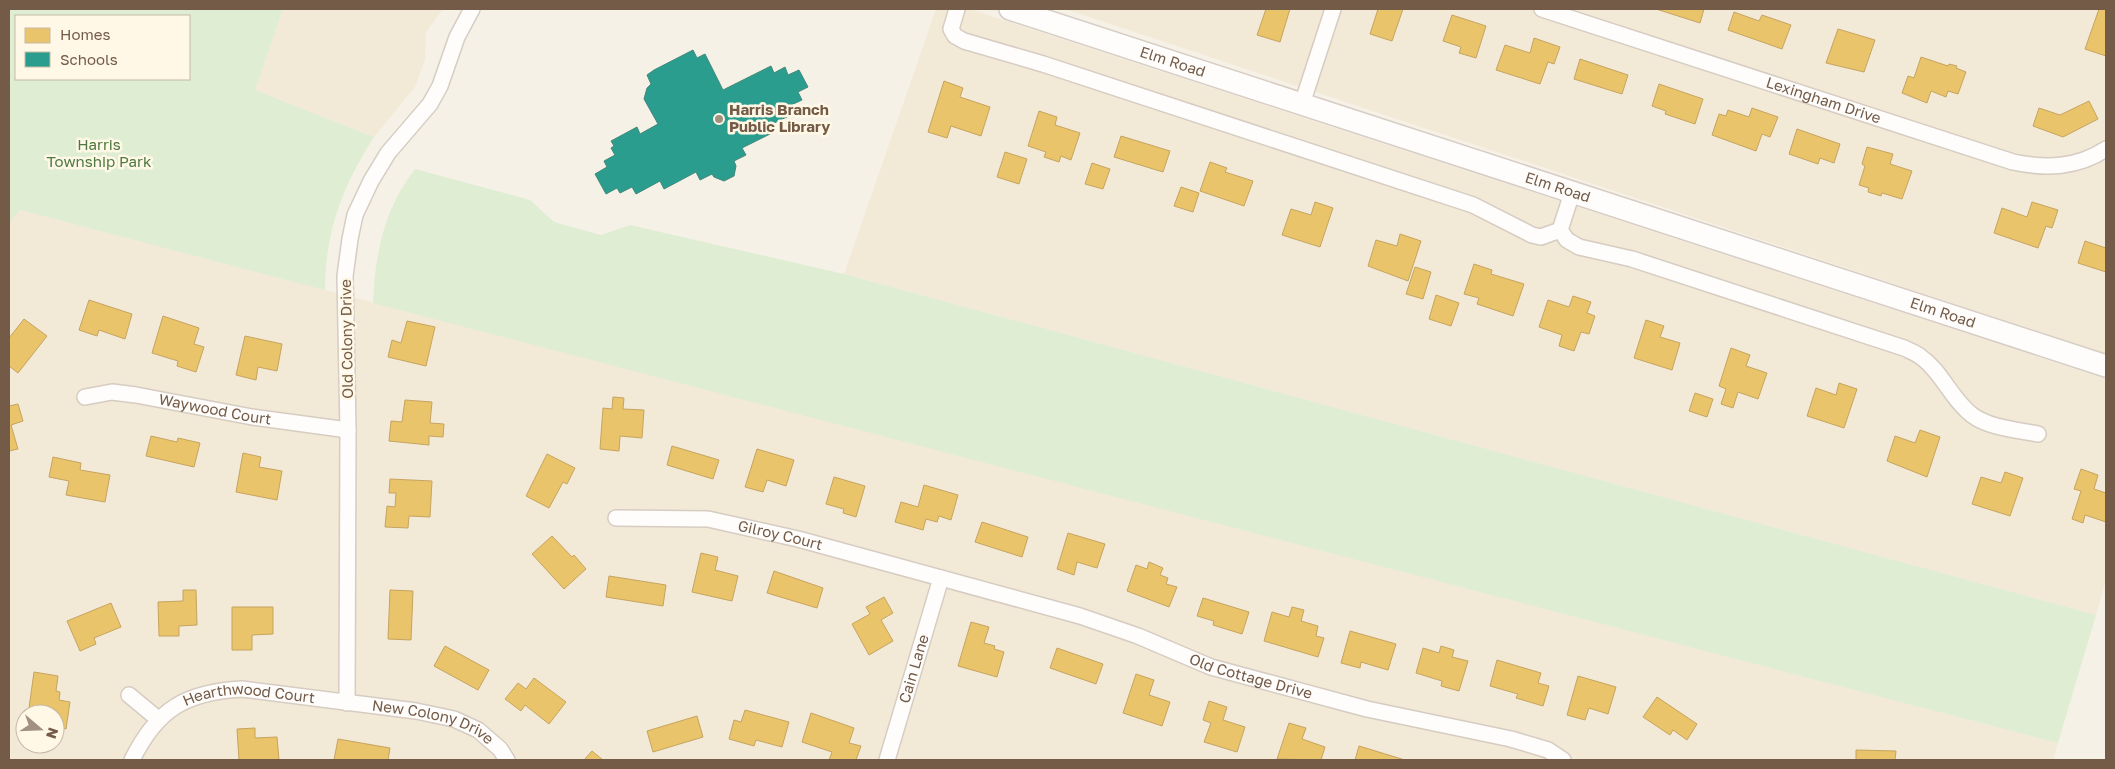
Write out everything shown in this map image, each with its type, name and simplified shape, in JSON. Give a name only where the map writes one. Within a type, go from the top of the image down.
[{"type":"street","name":"Old Colony Drive","points":[[347,703],[348,430],[345,276],[355,215],[371,181],[388,153],[430,104],[440,86],[457,37],[472,9]]},
{"type":"street","points":[[957,9],[951,29],[955,36],[964,41],[1043,64],[1473,205],[1532,235],[1541,237],[1560,230]]},
{"type":"street","name":"Elm Road","points":[[1010,9],[2106,366]]},
{"type":"street","points":[[1302,104],[1333,9]]},
{"type":"street","name":"Lexingham Drive","points":[[1542,9],[2013,162],[2054,168],[2105,154]]},
{"type":"street","points":[[1560,230],[1572,193]]},
{"type":"street","points":[[1560,230],[1567,240],[1579,247],[1632,259],[1904,348],[1921,356],[1936,371],[1963,407],[1974,416],[1990,424],[2038,434]]},
{"type":"street","name":"Waywood Court","points":[[84,397],[112,392],[136,395],[252,417],[348,430]]},
{"type":"street","name":"Gilroy Court","points":[[616,518],[708,519],[798,539],[941,578]]},
{"type":"street","name":"Cain Lane","points":[[887,760],[941,578]]},
{"type":"street","name":"Old Cottage Drive","points":[[941,578],[1080,616],[1138,636],[1211,667],[1368,709],[1511,739],[1548,750],[1562,760]]},
{"type":"street","name":"Hearthwood Court","points":[[132,760],[141,742],[158,719],[183,700],[213,691],[242,689],[347,703]]},
{"type":"street","points":[[128,695],[158,719]]},
{"type":"street","name":"New Colony Drive","points":[[347,703],[416,711],[454,720],[478,730],[500,749],[507,760]]},
{"type":"shaded area","points":[[283,9],[443,9],[426,32],[425,60],[415,87],[374,137],[255,90]]},
{"type":"shaded area","points":[[936,9],[969,9],[2106,379],[2106,580],[2096,615],[844,274]]},
{"type":"shaded area","points":[[1065,9],[2106,9],[2106,354]]},
{"type":"shaded area","points":[[20,210],[2058,743],[2053,760],[9,760],[9,223]]},
{"type":"green space","name":"Harris Township Park","points":[[9,9],[283,9],[255,90],[374,137],[353,173],[338,210],[328,248],[325,290],[20,210],[9,223]]},
{"type":"green space","points":[[415,169],[530,200],[554,222],[601,235],[630,225],[844,274],[2096,615],[2058,743],[373,303],[376,267],[383,232],[404,184]]},
{"type":"building: Homes","points":[[1266,9],[1290,9],[1280,42],[1257,35]]},
{"type":"building: Homes","points":[[1378,9],[1403,9],[1392,41],[1370,34]]},
{"type":"building: Homes","points":[[1656,9],[1704,9],[1700,23]]},
{"type":"building: Homes","points":[[2099,9],[2106,9],[2106,56],[2085,49]]},
{"type":"building: Homes","points":[[1734,12],[1759,21],[1762,15],[1791,25],[1782,49],[1728,30]]},
{"type":"building: Homes","points":[[1452,15],[1486,26],[1476,58],[1459,53],[1461,47],[1443,41]]},
{"type":"building: Homes","points":[[1838,29],[1875,40],[1864,72],[1826,63]]},
{"type":"building: Homes","points":[[1534,38],[1560,47],[1554,64],[1548,62],[1540,84],[1496,70],[1505,45],[1530,53]]},
{"type":"building: Homes","points":[[1921,57],[1948,66],[1949,64],[1957,66],[1956,68],[1966,72],[1958,94],[1948,91],[1946,97],[1931,91],[1927,103],[1902,93],[1908,76],[1914,78]]},
{"type":"building: Homes","points":[[1580,59],[1628,75],[1622,94],[1574,79]]},
{"type":"building: Homes","points":[[944,81],[963,88],[960,97],[990,107],[981,136],[951,126],[947,138],[928,132]]},
{"type":"building: Homes","points":[[1659,84],[1703,99],[1695,124],[1665,114],[1666,111],[1652,106]]},
{"type":"building: Homes","points":[[2089,101],[2098,119],[2063,137],[2033,126],[2039,108],[2060,115]]},
{"type":"building: Homes","points":[[1752,108],[1778,117],[1770,137],[1762,134],[1756,151],[1712,135],[1719,114],[1726,116],[1728,110],[1749,117]]},
{"type":"building: Homes","points":[[1039,111],[1057,117],[1055,125],[1080,133],[1071,160],[1061,156],[1059,162],[1044,157],[1046,152],[1028,146]]},
{"type":"building: Homes","points":[[1797,129],[1840,144],[1834,163],[1820,158],[1818,164],[1789,154]]},
{"type":"building: Homes","points":[[1121,136],[1170,151],[1163,172],[1114,157]]},
{"type":"building: Homes","points":[[1867,147],[1893,154],[1890,164],[1912,171],[1902,199],[1882,193],[1881,196],[1868,192],[1869,188],[1859,185],[1865,166],[1862,164]]},
{"type":"building: Homes","points":[[1005,152],[1027,159],[1019,184],[997,177]]},
{"type":"building: Homes","points":[[1210,162],[1227,168],[1225,172],[1253,181],[1244,206],[1200,191]]},
{"type":"building: Homes","points":[[1092,163],[1110,169],[1103,189],[1085,184]]},
{"type":"building: Homes","points":[[1181,187],[1199,193],[1193,212],[1174,206]]},
{"type":"building: Homes","points":[[1315,202],[1333,208],[1320,247],[1282,235],[1291,209],[1311,215]]},
{"type":"building: Homes","points":[[2032,202],[2058,210],[2052,228],[2046,226],[2038,248],[1994,233],[2002,208],[2027,217]]},
{"type":"building: Homes","points":[[1400,234],[1421,241],[1408,281],[1368,266],[1376,240],[1397,246]]},
{"type":"building: Homes","points":[[2085,241],[2106,248],[2106,272],[2078,263]]},
{"type":"building: Homes","points":[[1474,264],[1492,270],[1491,274],[1524,284],[1513,316],[1477,304],[1479,298],[1464,294]]},
{"type":"building: Homes","points":[[1415,267],[1431,272],[1423,299],[1406,294]]},
{"type":"building: Homes","points":[[1436,295],[1459,303],[1451,326],[1429,319]]},
{"type":"building: Homes","points":[[1573,296],[1591,302],[1587,313],[1595,316],[1589,334],[1581,332],[1574,351],[1559,346],[1562,335],[1539,327],[1548,300],[1569,307]]},
{"type":"building: Homes","points":[[89,300],[132,314],[125,339],[99,330],[97,336],[79,330]]},
{"type":"building: Homes","points":[[163,316],[199,328],[194,344],[204,347],[196,372],[177,366],[178,361],[152,353]]},
{"type":"building: Homes","points":[[24,319],[47,336],[18,373],[9,366],[9,338]]},
{"type":"building: Homes","points":[[1646,320],[1664,326],[1660,337],[1680,343],[1672,370],[1634,358]]},
{"type":"building: Homes","points":[[407,321],[435,327],[426,366],[388,357],[392,340],[401,343]]},
{"type":"building: Homes","points":[[245,336],[282,344],[277,371],[258,367],[256,380],[236,375]]},
{"type":"building: Homes","points":[[1731,348],[1750,355],[1746,366],[1767,373],[1758,399],[1738,392],[1733,408],[1721,404],[1726,389],[1719,386]]},
{"type":"building: Homes","points":[[1839,383],[1857,389],[1844,428],[1807,416],[1816,388],[1836,395]]},
{"type":"building: Homes","points":[[1695,393],[1713,399],[1707,417],[1689,411]]},
{"type":"building: Homes","points":[[613,397],[624,398],[623,409],[644,410],[642,438],[620,436],[619,451],[600,449],[603,408],[612,409]]},
{"type":"building: Homes","points":[[405,400],[432,402],[430,423],[444,424],[443,437],[429,436],[429,445],[389,441],[391,421],[402,422]]},
{"type":"building: Homes","points":[[18,404],[23,421],[11,425],[18,449],[9,451],[9,406]]},
{"type":"building: Homes","points":[[1920,430],[1940,437],[1927,477],[1887,461],[1895,436],[1915,443]]},
{"type":"building: Homes","points":[[151,436],[177,442],[178,438],[200,443],[194,467],[146,456]]},
{"type":"building: Homes","points":[[672,446],[719,460],[713,479],[667,465]]},
{"type":"building: Homes","points":[[757,449],[794,460],[786,486],[767,480],[763,492],[745,487]]},
{"type":"building: Homes","points":[[243,453],[261,457],[259,467],[282,471],[277,500],[236,492]]},
{"type":"building: Homes","points":[[547,454],[575,468],[567,484],[563,482],[549,508],[526,496]]},
{"type":"building: Homes","points":[[53,457],[81,463],[80,470],[110,475],[105,502],[66,495],[69,481],[49,477]]},
{"type":"building: Homes","points":[[2081,469],[2098,475],[2094,489],[2106,493],[2106,522],[2085,515],[2083,523],[2072,519],[2081,491],[2074,489]]},
{"type":"building: Homes","points":[[2005,472],[2023,478],[2010,516],[1972,504],[1981,477],[2001,483]]},
{"type":"building: Homes","points":[[834,477],[865,486],[856,517],[843,513],[844,509],[826,504]]},
{"type":"building: Homes","points":[[390,479],[432,481],[430,517],[409,516],[408,528],[385,527],[387,506],[395,507],[396,493],[389,493]]},
{"type":"building: Homes","points":[[924,485],[958,495],[951,520],[939,516],[937,522],[926,519],[923,530],[895,522],[901,502],[918,507]]},
{"type":"building: Homes","points":[[982,522],[1028,537],[1022,557],[975,542]]},
{"type":"building: Homes","points":[[1068,533],[1105,544],[1097,568],[1077,562],[1074,575],[1057,569]]},
{"type":"building: Homes","points":[[552,536],[572,557],[574,555],[586,569],[564,589],[532,554]]},
{"type":"building: Homes","points":[[701,553],[718,557],[715,570],[738,576],[732,601],[692,592]]},
{"type":"building: Homes","points":[[1149,562],[1163,568],[1160,575],[1168,578],[1166,584],[1177,587],[1169,607],[1127,591],[1136,565],[1147,569]]},
{"type":"building: Homes","points":[[774,571],[823,588],[817,608],[767,593]]},
{"type":"building: Homes","points":[[609,576],[666,585],[663,606],[606,597]]},
{"type":"building: Homes","points":[[183,590],[196,590],[197,625],[179,626],[179,636],[159,636],[158,602],[183,601]]},
{"type":"building: Homes","points":[[390,590],[413,591],[411,640],[388,639]]},
{"type":"building: Homes","points":[[884,597],[893,613],[881,620],[893,641],[869,655],[852,624],[870,614],[866,607]]},
{"type":"building: Homes","points":[[1203,598],[1249,612],[1242,634],[1213,625],[1214,621],[1197,616]]},
{"type":"building: Homes","points":[[111,603],[121,627],[94,638],[96,644],[80,651],[67,621]]},
{"type":"building: Homes","points":[[232,607],[273,607],[273,634],[252,635],[252,650],[232,650]]},
{"type":"building: Homes","points":[[1292,607],[1304,610],[1301,621],[1318,626],[1316,636],[1324,638],[1318,657],[1264,641],[1272,612],[1289,617]]},
{"type":"building: Homes","points":[[971,622],[989,627],[984,643],[995,646],[994,649],[1004,652],[997,677],[958,666]]},
{"type":"building: Homes","points":[[1350,631],[1396,644],[1388,670],[1361,662],[1360,668],[1341,663]]},
{"type":"building: Homes","points":[[445,646],[489,670],[478,690],[434,666]]},
{"type":"building: Homes","points":[[1441,646],[1454,650],[1452,657],[1468,661],[1459,691],[1441,686],[1442,681],[1416,673],[1423,648],[1439,653]]},
{"type":"building: Homes","points":[[1057,648],[1103,664],[1096,684],[1050,668]]},
{"type":"building: Homes","points":[[1497,660],[1541,673],[1538,683],[1549,686],[1543,706],[1516,698],[1518,694],[1490,686]]},
{"type":"building: Homes","points":[[34,672],[58,676],[56,691],[60,692],[59,700],[70,702],[66,729],[65,704],[30,704]]},
{"type":"building: Homes","points":[[1136,674],[1154,680],[1149,695],[1170,702],[1162,726],[1123,713]]},
{"type":"building: Homes","points":[[1578,676],[1616,687],[1608,714],[1589,708],[1585,720],[1567,715]]},
{"type":"building: Homes","points":[[534,678],[566,702],[549,724],[525,705],[521,711],[505,699],[518,683],[526,689]]},
{"type":"building: Homes","points":[[1657,697],[1697,724],[1687,740],[1673,730],[1670,735],[1643,717]]},
{"type":"building: Homes","points":[[1209,701],[1227,707],[1223,720],[1245,727],[1237,752],[1204,742],[1211,723],[1203,720]]},
{"type":"building: Homes","points":[[745,710],[789,722],[782,747],[756,740],[754,746],[729,739],[734,720],[741,722]]},
{"type":"building: Homes","points":[[811,713],[854,728],[849,743],[861,746],[856,760],[829,760],[832,752],[802,742]]},
{"type":"building: Homes","points":[[697,716],[703,737],[653,752],[647,731]]},
{"type":"building: Homes","points":[[1289,723],[1306,728],[1302,739],[1325,747],[1321,760],[1277,759]]},
{"type":"building: Homes","points":[[255,728],[255,738],[277,737],[279,760],[239,760],[237,729]]},
{"type":"building: Homes","points":[[338,739],[390,748],[388,760],[334,760]]},
{"type":"building: Homes","points":[[1359,746],[1405,760],[1355,760]]},
{"type":"building: Homes","points":[[1856,750],[1896,751],[1895,760],[1856,760]]},
{"type":"building: Homes","points":[[592,751],[603,760],[584,760]]},
{"type":"building: Schools","name":"Harris Branch Public Library","points":[[693,50],[697,58],[705,54],[723,90],[771,66],[774,73],[785,67],[788,75],[799,70],[808,87],[798,92],[802,100],[791,105],[795,113],[772,124],[776,131],[742,148],[746,155],[734,161],[736,166],[734,176],[724,181],[714,177],[712,174],[700,180],[696,172],[664,189],[660,181],[636,194],[632,187],[620,193],[617,188],[606,194],[595,174],[607,167],[604,161],[615,155],[611,148],[614,146],[611,141],[637,127],[640,134],[658,124],[644,99],[647,88],[651,84],[647,75]]},
{"type":"place","name":"Harris Branch Public Library","points":[[719,119]]}]
